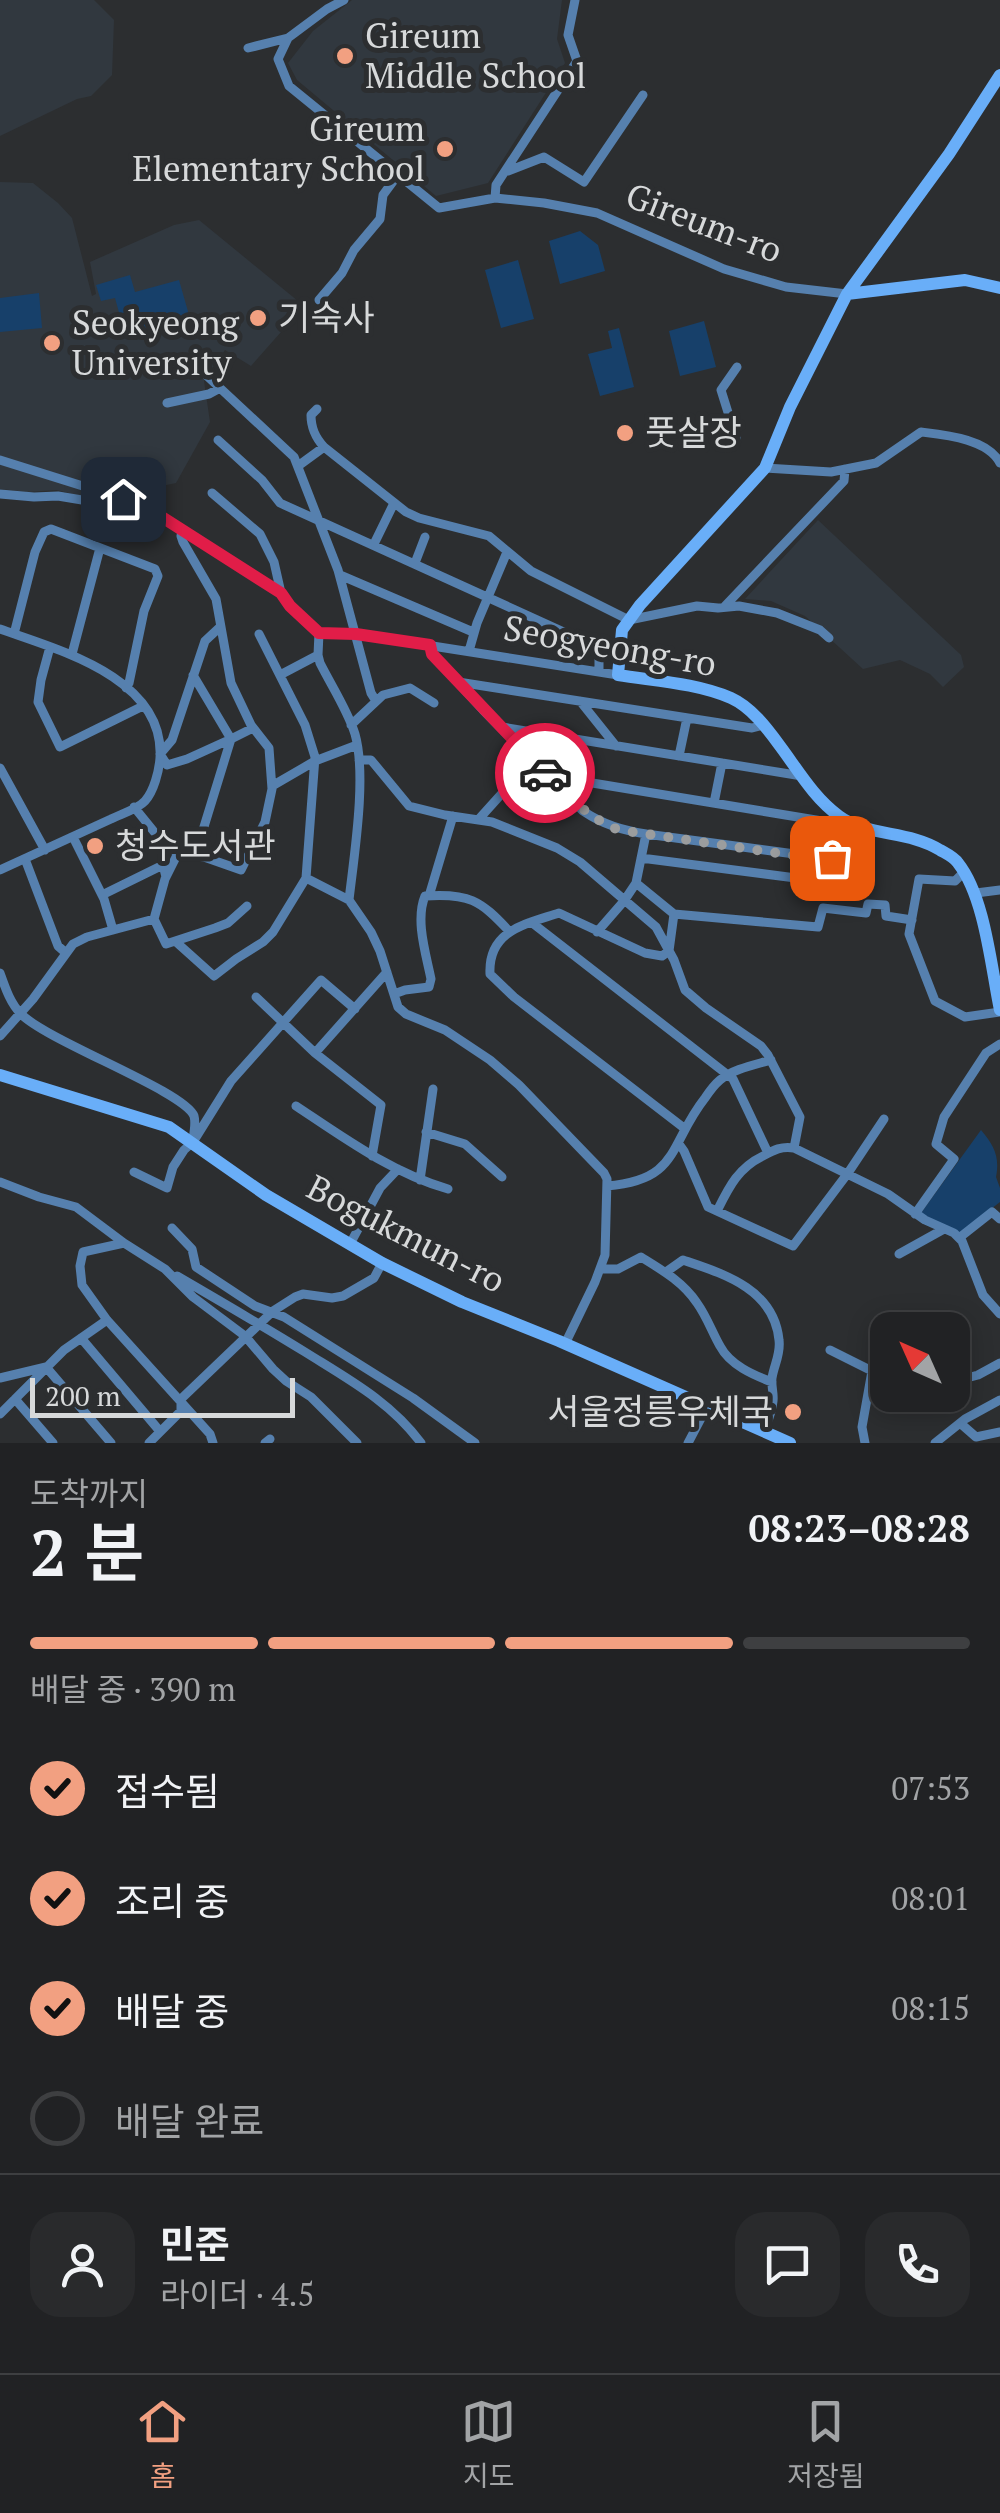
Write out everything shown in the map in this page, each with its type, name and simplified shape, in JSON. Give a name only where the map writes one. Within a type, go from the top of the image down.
[{"type":"street","points":[[248,48],[288,38],[344,0]]},
{"type":"street","points":[[495,198],[496,185],[578,61],[568,35],[575,0]]},
{"type":"street","name":"Gireum-ro","points":[[288,38],[278,59],[289,86],[439,208],[495,198],[544,202],[597,213],[724,270],[786,287],[846,294],[965,280],[1000,288]]},
{"type":"street","points":[[618,675],[622,630],[765,468],[790,407],[846,294],[949,154],[1000,75]]},
{"type":"street","points":[[505,172],[544,157],[584,182],[643,94]]},
{"type":"street","points":[[318,300],[380,219],[383,195],[397,176]]},
{"type":"street","points":[[156,362],[191,362],[291,453],[340,575],[376,701]]},
{"type":"street","points":[[736,438],[721,390],[737,367]]},
{"type":"street","points":[[168,403],[220,388]]},
{"type":"street","points":[[317,409],[311,415],[316,438],[406,512],[489,536],[531,571],[629,620],[697,606],[739,606],[777,613],[820,630],[829,638]]},
{"type":"street","points":[[765,468],[830,472],[876,463],[921,432],[944,434],[979,445],[995,454],[1000,463]]},
{"type":"street","points":[[218,440],[262,480],[280,503],[598,648],[599,672]]},
{"type":"street","points":[[298,466],[324,447]]},
{"type":"street","points":[[0,460],[154,512],[281,593]]},
{"type":"street","points":[[724,608],[844,481],[845,469]]},
{"type":"street","points":[[0,494],[94,502],[123,499]]},
{"type":"street","points":[[212,494],[260,534],[274,562],[281,593],[319,633],[318,655],[351,725],[359,760],[349,900]]},
{"type":"street","points":[[374,544],[394,502]]},
{"type":"street","points":[[14,634],[35,552],[44,532],[50,529],[154,569],[158,576],[144,611],[126,688]]},
{"type":"street","points":[[134,808],[164,844],[178,854],[241,870],[265,822],[272,786],[269,748],[253,728],[231,683],[216,600],[180,536],[182,530]]},
{"type":"street","points":[[415,563],[425,537]]},
{"type":"street","points":[[72,654],[100,548]]},
{"type":"street","points":[[469,652],[507,552]]},
{"type":"street","points":[[340,575],[474,632]]},
{"type":"street","points":[[160,754],[172,740],[205,640],[220,627]]},
{"type":"street","points":[[0,629],[84,658],[108,674],[152,716],[161,738],[158,772],[145,801],[0,870]]},
{"type":"street","name":"Seogyeong-ro","points":[[319,633],[356,634],[689,686],[732,699],[754,714],[817,796],[841,818],[865,828],[928,842],[956,859],[976,893],[993,940],[1000,1011],[965,1017],[934,1002],[910,934],[912,920]]},
{"type":"street","points":[[175,941],[214,976],[274,932],[306,878],[315,761],[305,724],[259,634]]},
{"type":"street","points":[[430,645],[432,654],[500,727],[601,823],[619,830],[832,858],[842,854],[865,828]]},
{"type":"street","points":[[50,647],[38,702],[60,747],[142,706]]},
{"type":"street","points":[[280,675],[318,655]]},
{"type":"street","points":[[194,675],[231,740],[195,856]]},
{"type":"street","points":[[458,682],[752,728],[763,724]]},
{"type":"street","points":[[351,725],[383,695],[410,688],[434,703]]},
{"type":"street","points":[[580,702],[616,746]]},
{"type":"street","points":[[679,756],[687,718]]},
{"type":"street","points":[[500,727],[802,776]]},
{"type":"street","points":[[160,754],[167,764],[187,759],[253,728]]},
{"type":"street","points":[[272,786],[315,761],[357,744]]},
{"type":"street","points":[[359,760],[371,760],[409,806],[492,822],[558,848],[656,927],[685,990],[762,1046],[771,1060],[800,1117],[794,1148]]},
{"type":"street","points":[[478,820],[532,760]]},
{"type":"street","points":[[714,803],[722,763]]},
{"type":"street","points":[[0,768],[45,850]]},
{"type":"street","points":[[548,776],[828,822],[841,818]]},
{"type":"street","points":[[429,896],[453,816]]},
{"type":"street","points":[[597,932],[636,883],[646,834]]},
{"type":"street","points":[[73,837],[102,895],[113,930]]},
{"type":"street","points":[[164,844],[162,865],[166,877]]},
{"type":"street","points":[[178,854],[166,877],[154,919],[166,944],[228,922],[247,906]]},
{"type":"street","points":[[641,858],[842,884]]},
{"type":"street","points":[[25,859],[58,946],[66,953]]},
{"type":"street","points":[[102,895],[162,865]]},
{"type":"street","points":[[636,883],[674,914],[818,926],[823,908],[866,913],[868,904],[885,905],[886,916],[912,920],[919,879],[956,882],[964,872]]},
{"type":"street","points":[[306,878],[349,900],[370,932],[398,1007],[445,1030],[490,1060],[604,1173],[605,1255],[565,1344]]},
{"type":"street","points":[[976,893],[1000,890]]},
{"type":"street","points":[[394,994],[429,987],[422,923],[422,902],[426,896],[444,895],[479,902],[509,931]]},
{"type":"street","points":[[674,914],[669,951],[662,956],[645,953],[559,913],[531,922],[509,931],[497,944],[490,974],[528,1009],[684,1128]]},
{"type":"street","points":[[0,1036],[73,944],[154,919]]},
{"type":"street","points":[[531,922],[728,1075],[768,1153]]},
{"type":"street","points":[[314,1053],[387,972]]},
{"type":"street","points":[[0,973],[20,1014],[191,1112],[195,1118],[193,1142]]},
{"type":"street","points":[[134,1172],[167,1188],[173,1167],[232,1081],[320,980],[355,1009]]},
{"type":"street","points":[[256,998],[314,1053],[381,1106],[372,1156]]},
{"type":"street","points":[[916,1214],[954,1158],[936,1144],[944,1116],[986,1053],[1000,1044]]},
{"type":"street","points":[[607,1186],[646,1178],[663,1168],[679,1144],[684,1128],[716,1084],[728,1075],[771,1060]]},
{"type":"street","name":"Bogukmun-ro","points":[[0,1075],[169,1127],[266,1195],[382,1263],[462,1302],[790,1443]]},
{"type":"street","points":[[420,1180],[432,1089]]},
{"type":"street","points":[[296,1106],[372,1156],[448,1189]]},
{"type":"street","points":[[679,1144],[705,1204],[793,1246],[884,1119]]},
{"type":"street","points":[[426,1132],[465,1144],[502,1177]]},
{"type":"street","points":[[717,1212],[736,1175],[749,1162],[788,1146],[794,1148],[888,1194],[960,1238],[983,1295],[1000,1314]]},
{"type":"street","points":[[350,1244],[380,1188],[398,1169]]},
{"type":"street","points":[[0,1182],[76,1207],[165,1269],[376,1397],[400,1416],[421,1443]]},
{"type":"street","points":[[960,1238],[992,1212],[1000,1218]]},
{"type":"street","points":[[172,1228],[192,1249],[196,1267],[413,1398],[475,1443]]},
{"type":"street","points":[[898,1254],[944,1229]]},
{"type":"street","points":[[124,1243],[83,1252],[82,1285],[107,1320],[210,1434],[213,1443]]},
{"type":"street","points":[[600,1269],[618,1269],[642,1256],[696,1300],[720,1349],[738,1366],[772,1382]]},
{"type":"street","points":[[666,1272],[683,1260],[753,1289],[772,1318],[779,1337],[779,1357],[772,1382],[771,1414],[764,1431]]},
{"type":"street","points":[[148,1443],[181,1410],[181,1400],[273,1311],[303,1294],[343,1296],[374,1278],[382,1263]]},
{"type":"street","points":[[165,1269],[245,1336],[273,1369],[310,1397],[356,1443]]},
{"type":"street","points":[[0,1414],[46,1367],[107,1320]]},
{"type":"street","points":[[80,1338],[158,1429]]},
{"type":"street","points":[[830,1350],[870,1370]]},
{"type":"street","points":[[970,1377],[1000,1363]]},
{"type":"street","points":[[0,1378],[46,1367]]},
{"type":"street","points":[[46,1367],[111,1443]]},
{"type":"street","points":[[850,1443],[864,1438],[862,1427],[870,1385]]},
{"type":"street","points":[[400,1416],[413,1398]]},
{"type":"street","points":[[15,1400],[53,1443]]},
{"type":"street","points":[[935,1443],[1000,1400]]},
{"type":"street","points":[[688,1443],[707,1406]]},
{"type":"street","points":[[960,1423],[976,1437],[995,1436]]},
{"type":"shaded area","points":[[0,0],[94,0],[114,20],[112,75],[91,96],[0,136]]},
{"type":"shaded area","points":[[352,0],[562,0],[557,39],[565,63],[488,183],[436,196],[297,80],[288,63],[313,31]]},
{"type":"shaded area","points":[[0,182],[33,183],[72,218],[92,296],[96,294],[90,262],[174,225],[199,220],[304,306],[251,366],[225,350],[204,381],[210,422],[176,483],[128,493],[98,474],[88,498],[57,490],[0,489]]},
{"type":"shaded area","points":[[580,231],[598,245],[605,271],[560,284],[549,241]]},
{"type":"shaded area","points":[[518,260],[534,319],[501,328],[485,270]]},
{"type":"shaded area","points":[[130,275],[135,292],[179,280],[189,315],[125,334],[115,298],[101,301],[96,285]]},
{"type":"shaded area","points":[[39,293],[42,328],[0,332],[0,298]]},
{"type":"shaded area","points":[[704,321],[716,367],[680,376],[669,331]]},
{"type":"shaded area","points":[[619,328],[634,387],[600,396],[588,354],[612,348],[608,331]]},
{"type":"shaded area","points":[[818,520],[961,655],[964,667],[943,687],[930,674],[900,660],[863,669],[805,616],[771,601],[745,599]]},
{"type":"shaded area","points":[[981,1130],[996,1157],[1000,1202],[959,1234],[921,1213]]},
{"type":"way so far","points":[[545,773],[583,810],[619,830],[832,858]]},
{"type":"place","name":"Gireum Middle School","points":[[345,56]]},
{"type":"place","name":"Gireum Elementary School","points":[[445,149]]},
{"type":"place","name":"기숙사","points":[[258,318]]},
{"type":"place","name":"Seokyeong University","points":[[52,343]]},
{"type":"place","name":"풋살장","points":[[625,433]]},
{"type":"place","name":"청수도서관","points":[[95,846]]},
{"type":"place","name":"서울정릉우체국","points":[[793,1412]]},
{"type":"route","points":[[123,499],[154,512],[281,593],[319,633],[430,645],[432,654],[545,773]]}]
